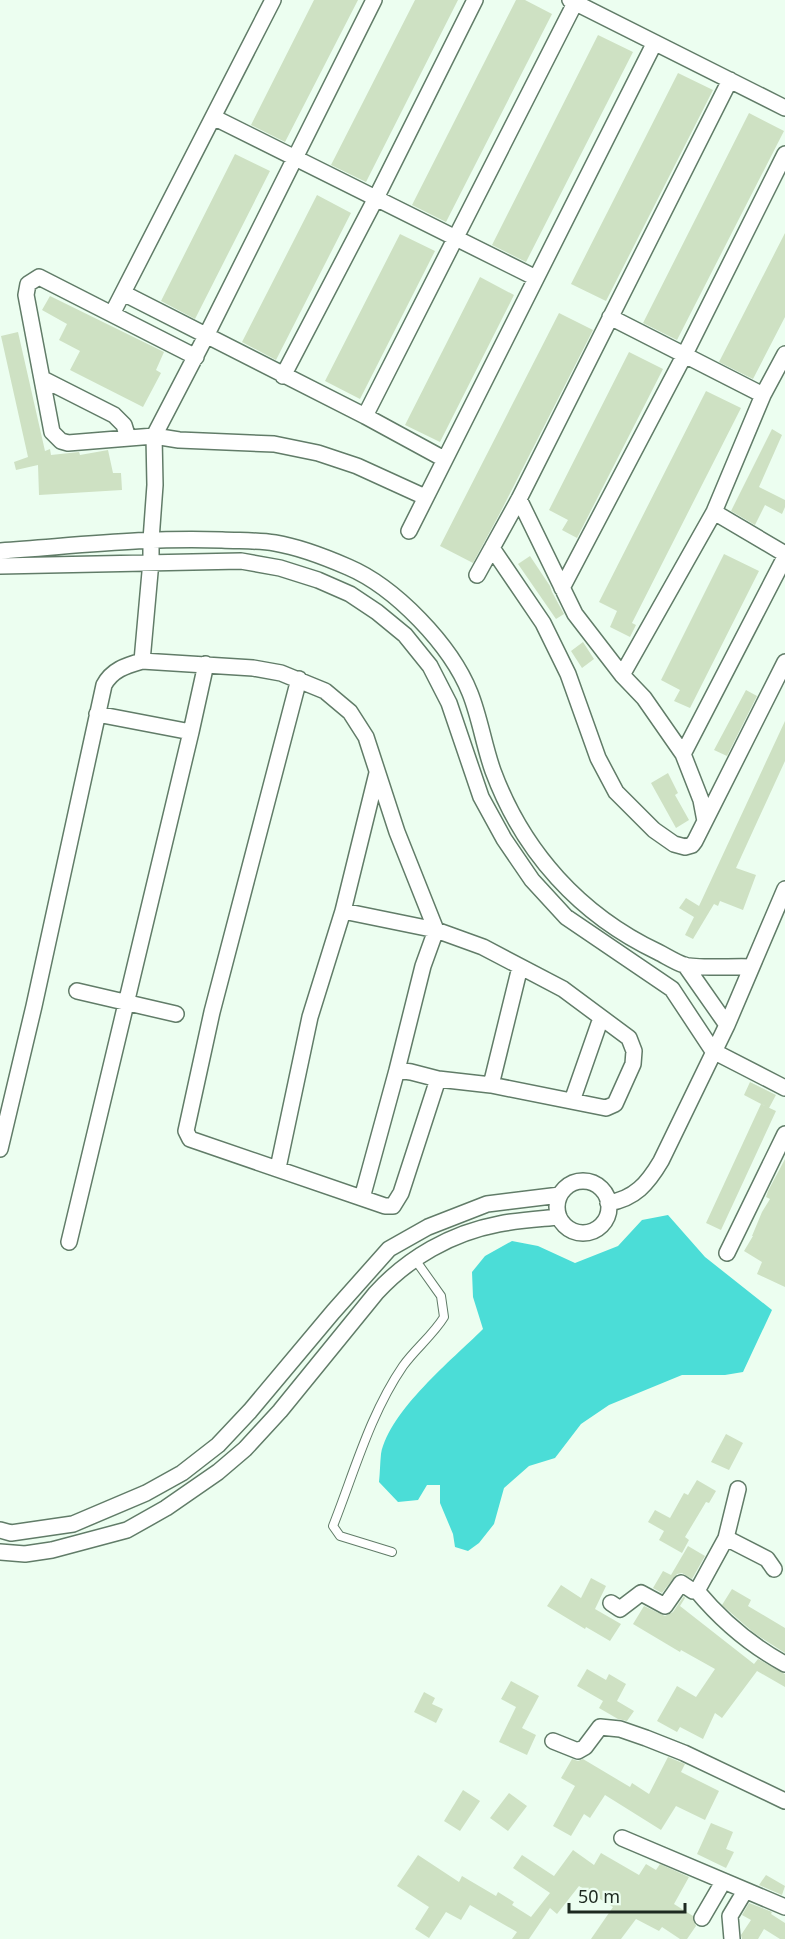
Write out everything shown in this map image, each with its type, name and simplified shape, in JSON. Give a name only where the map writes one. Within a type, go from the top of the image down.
[{"type":"street","points":[[112,314],[273,0]]},
{"type":"street","points":[[141,661],[151,561],[155,485],[154,436],[196,357],[374,0]]},
{"type":"street","points":[[283,376],[376,198],[475,0]]},
{"type":"street","points":[[365,416],[457,238],[572,1],[785,108]]},
{"type":"street","points":[[409,531],[654,44]]},
{"type":"street","points":[[477,575],[519,499],[730,80]]},
{"type":"street","points":[[213,117],[536,278]]},
{"type":"street","points":[[562,588],[684,356],[785,154]]},
{"type":"street","points":[[196,357],[39,277],[28,284],[26,295],[52,432],[61,441],[79,443],[154,436],[179,440],[274,444],[318,453],[357,466],[425,496]]},
{"type":"street","points":[[123,293],[365,416],[444,459]]},
{"type":"street","points":[[610,317],[763,396]]},
{"type":"street","points":[[622,675],[714,512],[763,396],[785,354]]},
{"type":"street","points":[[43,380],[114,415],[124,425],[128,438]]},
{"type":"street","points":[[519,499],[575,614],[622,675],[644,698],[683,754],[701,800],[705,822]]},
{"type":"street","points":[[683,754],[785,555],[714,512]]},
{"type":"street","points":[[0,551],[151,540],[200,539],[275,543],[351,568],[383,588],[412,612],[435,635],[457,667],[478,715],[493,770],[509,808],[530,845],[563,886],[605,921],[640,944],[685,965],[751,967]]},
{"type":"street","points":[[492,548],[543,623],[568,674],[598,758],[616,792],[654,830],[674,844],[692,845],[785,662]]},
{"type":"street","points":[[0,566],[151,561],[241,561],[280,568],[318,580],[350,594],[405,635],[430,666],[449,703],[481,797],[504,839],[532,880],[566,917],[672,989],[713,1052],[785,1088]]},
{"type":"street","points":[[0,1149],[34,1006],[97,714],[104,685],[109,675],[125,666],[141,661],[254,668],[299,679],[325,691],[350,712],[366,737],[397,832],[436,930],[423,966],[362,1198]]},
{"type":"street","points":[[69,1242],[206,664]]},
{"type":"street","points":[[299,679],[212,1012],[186,1131],[190,1138],[385,1206],[393,1206],[396,1203],[438,1079]]},
{"type":"street","points":[[97,714],[190,732]]},
{"type":"street","points":[[278,1168],[310,1017],[343,911],[377,773]]},
{"type":"street","points":[[608,1203],[621,1201],[640,1191],[651,1178],[727,1024],[785,889]]},
{"type":"street","points":[[343,911],[436,930],[483,948],[563,989],[629,1038],[634,1051],[633,1064],[615,1104],[606,1108],[491,1085],[438,1079],[397,1070]]},
{"type":"street","points":[[685,965],[727,1024]]},
{"type":"street","points":[[491,1085],[519,967]]},
{"type":"street","points":[[77,991],[176,1014]]},
{"type":"street","points":[[572,1101],[601,1017]]},
{"type":"street","points":[[727,1253],[785,1134]]},
{"type":"street","points":[[576,1182],[590,1183],[602,1190],[608,1203],[606,1217],[602,1224],[590,1232],[575,1232],[563,1224],[557,1210],[560,1195],[576,1182]]},
{"type":"street","points":[[0,1530],[11,1533],[73,1524],[146,1493],[182,1473],[218,1445],[250,1411],[389,1249],[428,1227],[479,1207],[560,1195]]},
{"type":"street","points":[[0,1552],[25,1554],[52,1551],[127,1530],[166,1508],[218,1472],[245,1449],[280,1411],[376,1293],[414,1258],[448,1240],[497,1224],[559,1217]]},
{"type":"street","points":[[697,1591],[726,1538],[738,1489]]},
{"type":"street","points":[[726,1538],[766,1559],[774,1569]]},
{"type":"street","points":[[610,1603],[620,1609],[641,1593],[665,1606],[681,1583],[697,1591],[713,1610],[739,1631],[747,1641],[785,1664]]},
{"type":"street","points":[[553,1741],[578,1751],[585,1747],[600,1726],[620,1729],[684,1753],[785,1801]]},
{"type":"street","points":[[622,1838],[785,1907]]},
{"type":"street","points":[[702,1918],[723,1882]]},
{"type":"street","points":[[732,1939],[730,1916],[745,1891]]},
{"type":"lane","points":[[392,1552],[340,1536],[333,1526],[385,1396],[404,1365],[430,1337],[444,1317],[441,1296],[414,1258]]},
{"type":"water","points":[[668,1215],[705,1257],[772,1310],[743,1372],[725,1375],[682,1375],[609,1405],[581,1424],[555,1458],[529,1466],[504,1488],[494,1524],[479,1543],[468,1551],[455,1547],[453,1534],[440,1503],[440,1485],[427,1485],[418,1500],[398,1502],[379,1482],[381,1454],[396,1420],[439,1371],[483,1329],[473,1297],[472,1272],[485,1256],[512,1241],[538,1246],[575,1263],[618,1246],[642,1220]]},
{"type":"building","points":[[314,0],[358,0],[285,142],[251,125]]},
{"type":"building","points":[[415,0],[458,0],[366,182],[331,165]]},
{"type":"building","points":[[516,0],[525,0],[552,14],[446,222],[412,205]]},
{"type":"building","points":[[598,35],[633,52],[526,262],[492,245]]},
{"type":"building","points":[[678,73],[713,90],[606,301],[571,284]]},
{"type":"building","points":[[749,113],[784,131],[677,340],[643,323]]},
{"type":"building","points":[[235,154],[270,171],[195,319],[161,301]]},
{"type":"building","points":[[317,195],[351,213],[276,360],[242,342]]},
{"type":"building","points":[[785,233],[785,317],[753,379],[719,362]]},
{"type":"building","points":[[400,234],[435,251],[360,399],[325,381]]},
{"type":"building","points":[[480,277],[514,295],[440,442],[405,425]]},
{"type":"building","points":[[50,296],[164,352],[156,370],[161,373],[143,407],[70,370],[80,351],[59,340],[67,324],[42,310]]},
{"type":"building","points":[[559,313],[593,330],[473,563],[440,546]]},
{"type":"building","points":[[18,332],[45,451],[50,449],[51,455],[79,452],[80,455],[108,450],[113,473],[121,473],[122,490],[39,495],[38,465],[16,470],[14,462],[28,457],[1,336]]},
{"type":"building","points":[[629,352],[663,369],[577,538],[562,530],[568,520],[549,510]]},
{"type":"building","points":[[706,391],[741,408],[632,623],[636,625],[630,637],[610,627],[617,611],[599,602]]},
{"type":"building","points":[[772,429],[782,435],[759,487],[785,500],[785,507],[782,514],[765,505],[755,525],[731,511]]},
{"type":"building","points":[[724,554],[759,571],[690,708],[674,701],[680,690],[661,680]]},
{"type":"building","points":[[530,556],[550,586],[564,614],[556,619],[518,564]]},
{"type":"building","points":[[583,642],[594,659],[582,668],[571,651]]},
{"type":"building","points":[[746,690],[757,696],[727,756],[714,750]]},
{"type":"building","points":[[785,721],[785,761],[736,868],[756,875],[743,910],[720,901],[718,906],[714,904],[693,939],[685,935],[694,917],[679,908],[686,898],[699,906]]},
{"type":"building","points":[[668,773],[678,793],[675,795],[689,820],[676,828],[651,783]]},
{"type":"building","points":[[750,1082],[776,1095],[769,1108],[744,1095]]},
{"type":"building","points":[[761,1104],[776,1111],[721,1230],[706,1223]]},
{"type":"building","points":[[785,1159],[785,1287],[757,1274],[762,1262],[744,1251],[770,1199],[766,1197],[768,1191]]},
{"type":"building","points":[[726,1434],[743,1443],[729,1470],[711,1462]]},
{"type":"building","points":[[697,1480],[716,1491],[709,1503],[706,1502],[685,1537],[689,1540],[682,1553],[659,1540],[664,1531],[648,1522],[655,1510],[670,1518],[684,1493],[688,1495]]},
{"type":"building","points":[[688,1546],[705,1556],[692,1579],[682,1573],[677,1574],[662,1593],[653,1588],[663,1571],[671,1575]]},
{"type":"building","points":[[591,1578],[606,1586],[595,1609],[621,1624],[610,1641],[547,1606],[561,1585],[581,1598]]},
{"type":"building","points":[[732,1589],[751,1600],[748,1606],[785,1628],[785,1653],[754,1633],[722,1605]]},
{"type":"building","points":[[684,1596],[680,1606],[754,1664],[758,1659],[785,1674],[785,1687],[757,1671],[722,1718],[715,1713],[703,1739],[680,1727],[677,1732],[657,1721],[677,1686],[696,1697],[715,1669],[681,1650],[680,1652],[633,1624],[644,1606],[665,1616],[673,1612]]},
{"type":"building","points":[[587,1669],[606,1680],[609,1674],[626,1684],[617,1701],[634,1711],[627,1721],[618,1719],[599,1708],[603,1701],[577,1686]]},
{"type":"building","points":[[511,1681],[539,1696],[522,1728],[536,1735],[527,1755],[499,1742],[516,1707],[501,1699]]},
{"type":"building","points":[[424,1692],[435,1698],[432,1704],[443,1709],[436,1723],[414,1712]]},
{"type":"building","points":[[668,1757],[685,1764],[681,1772],[719,1791],[705,1820],[676,1806],[661,1830],[605,1795],[590,1818],[584,1814],[571,1836],[553,1826],[575,1786],[561,1778],[572,1759],[578,1761],[583,1759],[630,1787],[632,1783],[649,1794]]},
{"type":"building","points":[[463,1790],[480,1801],[460,1831],[444,1821]]},
{"type":"building","points":[[509,1793],[527,1806],[508,1831],[490,1818]]},
{"type":"building","points":[[711,1823],[733,1832],[726,1849],[734,1852],[726,1868],[697,1854]]},
{"type":"building","points":[[573,1850],[594,1865],[601,1853],[639,1875],[646,1864],[656,1870],[660,1864],[689,1877],[674,1904],[693,1916],[696,1926],[687,1939],[680,1939],[662,1927],[659,1931],[636,1919],[621,1939],[591,1939],[613,1907],[579,1886],[557,1914],[550,1908],[529,1939],[512,1939],[517,1932],[470,1905],[461,1920],[446,1912],[429,1938],[415,1929],[429,1907],[397,1886],[418,1855],[459,1882],[462,1876],[496,1896],[498,1892],[514,1902],[512,1905],[531,1917],[550,1893],[513,1868],[522,1855],[554,1876]]},
{"type":"building","points":[[766,1875],[785,1886],[782,1895],[759,1885]]},
{"type":"building","points":[[749,1903],[772,1912],[771,1914],[785,1923],[785,1939],[780,1939],[764,1929],[758,1939],[742,1939],[741,1935],[751,1920],[742,1915]]}]
